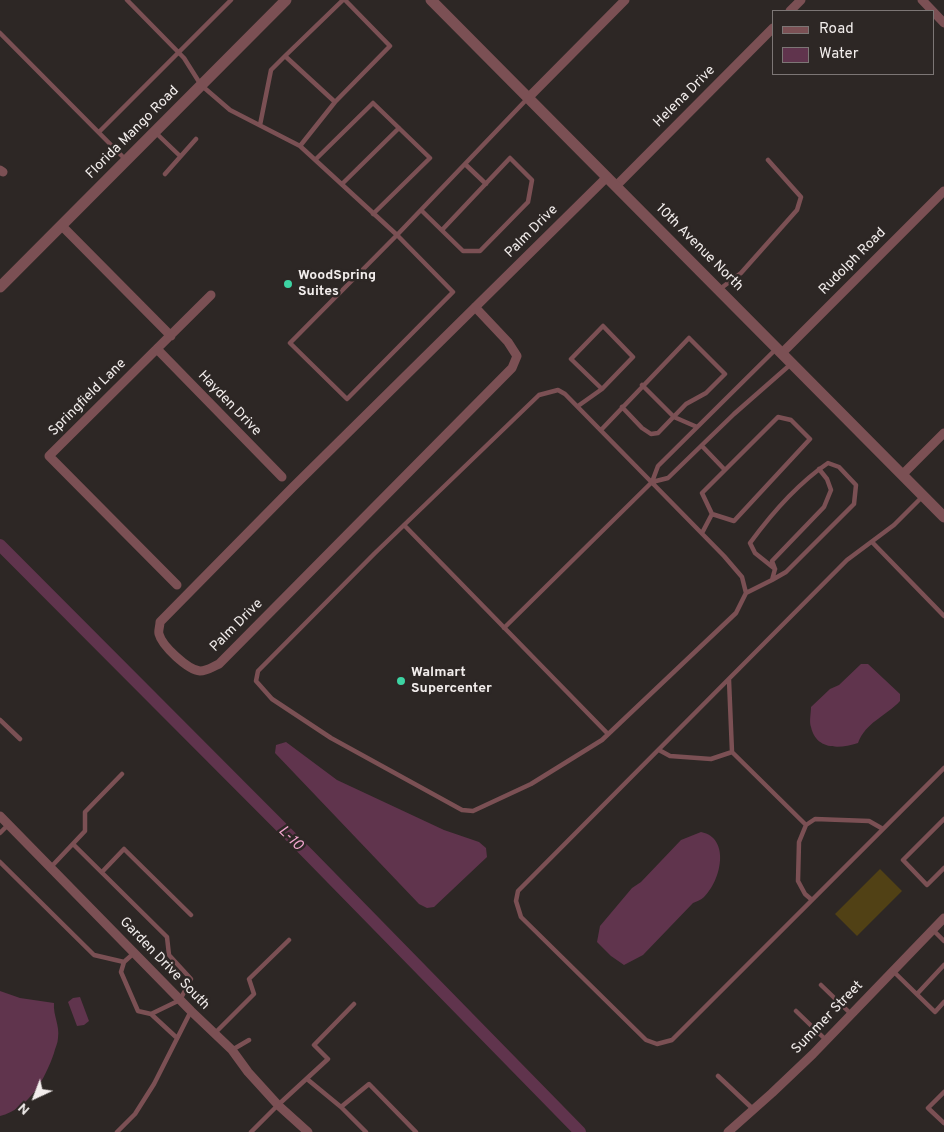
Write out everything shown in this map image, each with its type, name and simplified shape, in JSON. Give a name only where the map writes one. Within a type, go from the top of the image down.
[{"type":"street","name":"Florida Mango Road","points":[[0,288],[286,0]]},
{"type":"street","name":"10th Avenue North","points":[[431,0],[944,517]]},
{"type":"street","points":[[528,98],[625,0]]},
{"type":"street","points":[[791,10],[801,0]]},
{"type":"street","points":[[922,0],[932,10]]},
{"type":"street","points":[[934,13],[944,23]]},
{"type":"street","name":"Helena Drive","points":[[616,186],[772,29]]},
{"type":"street","name":"Palm Drive","points":[[475,307],[508,342],[517,356],[512,368],[219,664],[208,670],[198,671],[187,666],[164,644],[159,633],[160,622],[286,494],[475,307],[607,177]]},
{"type":"street","name":"Rudolph Road","points":[[779,350],[944,191]]},
{"type":"street","points":[[62,226],[170,336]]},
{"type":"street","name":"Springfield Lane","points":[[177,585],[49,456],[211,295]]},
{"type":"street","name":"Hayden Drive","points":[[157,349],[282,478]]},
{"type":"street","points":[[902,475],[944,433]]},
{"type":"street","name":"Garden Drive South","points":[[0,816],[180,1000],[232,1050],[248,1072],[308,1132]]},
{"type":"street","name":"Summer Street","points":[[728,1132],[772,1093],[826,1040],[944,918]]},
{"type":"lane","points":[[127,0],[184,58],[201,85],[230,110],[300,146],[397,236],[453,292],[347,399],[290,344],[397,236],[528,98]]},
{"type":"lane","points":[[99,132],[231,0]]},
{"type":"lane","points":[[260,125],[271,70],[344,0],[390,46],[335,102],[300,146]]},
{"type":"lane","points":[[0,33],[127,160]]},
{"type":"lane","points":[[285,56],[335,102]]},
{"type":"lane","points":[[315,160],[373,103],[430,158],[373,214]]},
{"type":"lane","points":[[342,184],[399,128]]},
{"type":"lane","points":[[155,132],[180,156]]},
{"type":"lane","points":[[165,174],[196,139]]},
{"type":"lane","points":[[421,210],[463,251],[480,251],[528,202],[532,180],[510,158],[442,230]]},
{"type":"lane","points":[[719,290],[741,273],[797,210],[800,197],[768,160]]},
{"type":"lane","points":[[465,164],[486,184]]},
{"type":"lane","points":[[578,406],[602,389],[633,357],[603,326],[571,359],[602,389]]},
{"type":"lane","points":[[601,430],[642,385],[689,338],[725,374],[706,393],[686,404],[658,433],[651,434],[642,428],[622,407]]},
{"type":"lane","points":[[504,628],[652,482],[658,466],[779,350]]},
{"type":"lane","points":[[652,482],[668,478],[734,414],[792,363]]},
{"type":"lane","points":[[642,385],[674,417],[697,427]]},
{"type":"lane","points":[[746,592],[742,577],[702,533],[578,406],[558,390],[539,396],[404,525],[258,671],[256,682],[272,698],[331,738],[462,810],[473,810],[531,784],[602,740],[736,613],[746,592],[786,572],[854,504],[856,485],[839,467],[828,463],[809,476],[768,520],[750,543],[755,553],[775,569]]},
{"type":"lane","points":[[778,417],[791,420],[810,439],[734,520],[712,514],[702,493],[778,417]]},
{"type":"lane","points":[[702,446],[724,469]]},
{"type":"lane","points":[[772,580],[775,569],[772,561],[824,507],[831,490],[827,479],[819,469]]},
{"type":"lane","points":[[923,496],[894,525],[847,560],[518,891],[516,901],[521,917],[646,1040],[657,1044],[672,1040],[944,768]]},
{"type":"lane","points":[[702,533],[712,514]]},
{"type":"lane","points":[[404,525],[608,734]]},
{"type":"lane","points":[[872,542],[944,616]]},
{"type":"lane","points":[[729,680],[732,752],[806,825]]},
{"type":"lane","points":[[0,720],[20,739]]},
{"type":"lane","points":[[659,750],[670,756],[711,759],[732,752]]},
{"type":"lane","points":[[51,867],[85,831],[85,812],[122,774]]},
{"type":"lane","points":[[812,900],[805,894],[798,881],[798,842],[806,825],[815,819],[868,820],[883,829]]},
{"type":"lane","points":[[944,819],[903,860],[927,885],[944,868]]},
{"type":"lane","points":[[0,833],[9,824]]},
{"type":"lane","points":[[73,844],[168,937],[169,955],[191,979],[180,1000],[150,1014]]},
{"type":"lane","points":[[102,872],[124,849],[191,915]]},
{"type":"lane","points":[[0,862],[94,955],[124,962]]},
{"type":"lane","points":[[933,930],[944,941]]},
{"type":"lane","points":[[215,1033],[254,994],[249,979],[290,940]]},
{"type":"lane","points":[[134,953],[124,962],[121,972],[138,1011],[150,1014],[177,1038]]},
{"type":"lane","points":[[917,994],[944,965]]},
{"type":"lane","points":[[892,970],[935,1012],[944,1002]]},
{"type":"lane","points":[[821,985],[851,1014]]},
{"type":"lane","points":[[251,1132],[278,1104],[328,1059],[314,1045],[354,1004]]},
{"type":"lane","points":[[116,1132],[135,1114],[154,1084],[191,1011]]},
{"type":"lane","points":[[796,1011],[826,1040]]},
{"type":"lane","points":[[232,1050],[249,1040]]},
{"type":"lane","points":[[718,1076],[753,1110]]},
{"type":"lane","points":[[307,1079],[341,1107],[366,1132]]},
{"type":"lane","points":[[341,1107],[369,1084],[416,1132]]},
{"type":"lane","points":[[944,1092],[928,1108],[944,1123]]},
{"type":"shaded area","points":[[880,869],[902,891],[857,936],[835,914]]},
{"type":"water","points":[[861,664],[868,664],[900,694],[900,701],[866,730],[858,743],[836,747],[823,744],[814,735],[811,727],[811,707],[830,689],[839,685]]},
{"type":"water","points":[[286,742],[337,780],[444,830],[479,842],[486,848],[487,857],[434,907],[427,908],[419,904],[275,753],[276,745]]},
{"type":"water","points":[[701,832],[717,842],[720,851],[718,871],[710,890],[703,898],[693,903],[643,955],[624,965],[611,956],[597,942],[600,926],[632,888],[641,882],[681,840]]},
{"type":"water","points":[[0,991],[20,998],[54,1003],[58,1042],[46,1073],[34,1092],[19,1107],[0,1116]]},
{"type":"water","points":[[80,997],[89,1021],[84,1025],[77,1026],[68,1002],[73,998]]},
{"type":"waterway","name":"L-10","points":[[0,545],[308,854],[580,1132]]},
{"type":"place","name":"WoodSpring Suites","points":[[288,284]]},
{"type":"place","name":"Walmart Supercenter","points":[[401,681]]}]
